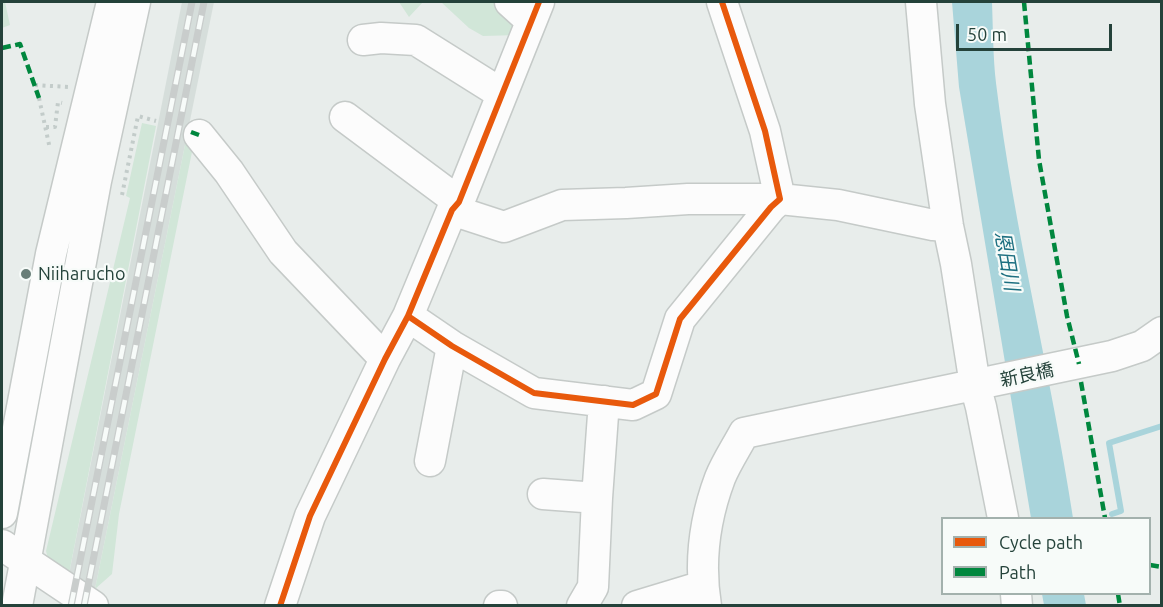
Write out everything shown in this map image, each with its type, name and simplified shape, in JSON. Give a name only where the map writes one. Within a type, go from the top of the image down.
[{"type":"street","points":[[2,513],[49,265],[112,2]]},
{"type":"street","points":[[93,606],[17,573],[96,181],[135,2]]},
{"type":"street","points":[[722,2],[765,131],[780,199]]},
{"type":"street","points":[[921,2],[930,104],[948,226],[1003,517]]},
{"type":"street","points":[[280,606],[310,516],[408,316],[502,94],[527,8]]},
{"type":"street","points":[[363,40],[381,38],[416,40],[502,94]]},
{"type":"street","points":[[345,117],[455,206],[504,227],[562,205],[688,199],[780,199],[838,205],[933,225],[948,226]]},
{"type":"street","points":[[199,135],[229,172],[283,252],[385,359]]},
{"type":"street","points":[[408,316],[452,346],[534,393],[633,405],[656,394],[680,319],[780,199]]},
{"type":"street","name":"新良橋","points":[[704,596],[704,538],[720,478],[744,433],[1130,351],[1142,346],[1161,332]]},
{"type":"street","points":[[430,461],[452,346]]},
{"type":"street","points":[[582,606],[593,587],[604,401]]},
{"type":"street","points":[[543,494],[597,498]]},
{"type":"street","points":[[638,606],[704,596]]},
{"type":"path","points":[[35,85],[74,89]]},
{"type":"path","points":[[39,98],[46,127],[55,127],[58,102]]},
{"type":"path","points":[[123,195],[138,116],[156,121]]},
{"type":"shaded area","points":[[182,2],[214,2],[95,589],[68,579]]},
{"type":"green space","points":[[2,2],[5,2],[10,25],[2,28]]},
{"type":"green space","points":[[399,2],[423,2],[409,17]]},
{"type":"green space","points":[[441,2],[501,2],[519,35],[483,36],[469,28]]},
{"type":"green space","points":[[142,123],[156,126],[68,579],[50,567],[46,551],[130,198],[126,196]]},
{"type":"green space","points":[[187,135],[195,137],[119,514],[112,574],[95,589]]},
{"type":"water","name":"恩田川","points":[[952,2],[992,2],[995,73],[1004,138],[1073,517],[1031,517],[959,87]]},
{"type":"water","points":[[1042,595],[1084,595],[1086,605],[1044,605]]},
{"type":"waterway","points":[[1112,514],[1121,511],[1109,443],[1162,426]]},
{"type":"railway","points":[[71,606],[192,2]]},
{"type":"railway","points":[[84,606],[204,2]]},
{"type":"marked path","points":[[1024,2],[1039,160],[1067,316],[1079,364]]},
{"type":"marked path","points":[[2,48],[20,44],[39,98]]},
{"type":"marked path","points":[[191,132],[199,135]]},
{"type":"marked path","points":[[1081,382],[1105,517]]},
{"type":"marked path","points":[[1151,565],[1162,567]]},
{"type":"marked path","points":[[1118,595],[1120,606]]},
{"type":"cycle path","points":[[280,606],[310,516],[408,316],[452,210],[459,202],[539,2]]},
{"type":"cycle path","points":[[408,316],[452,346],[534,393],[633,405],[656,394],[680,319],[780,199],[765,131],[722,2]]},
{"type":"place","name":"Niiharucho","points":[[26,274]]}]
